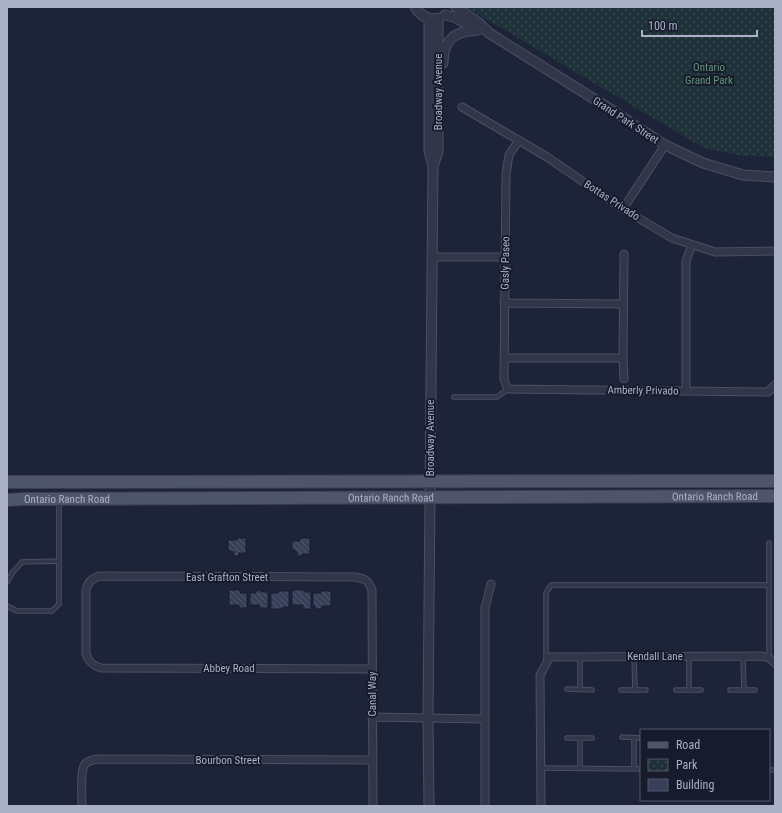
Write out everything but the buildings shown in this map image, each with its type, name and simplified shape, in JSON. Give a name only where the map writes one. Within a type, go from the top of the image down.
[{"type":"main road","name":"Ontario Ranch Road","points":[[7,482],[763,481],[775,479]]},
{"type":"main road","points":[[310,498],[318,492],[325,490],[420,489],[428,486],[430,481]]},
{"type":"main road","points":[[430,497],[436,490],[542,489],[556,481]]},
{"type":"main road","points":[[7,491],[16,490],[26,482]]},
{"type":"main road","name":"Ontario Ranch Road","points":[[7,500],[775,496]]},
{"type":"street","points":[[415,7],[422,15],[437,17],[452,7]]},
{"type":"street","name":"Grand Park Street","points":[[456,7],[478,23],[489,34],[615,112],[665,145],[703,163],[743,175],[775,177]]},
{"type":"street","name":"Grand Park Street","points":[[437,17],[454,17],[476,30],[489,34]]},
{"type":"street","name":"Broadway Avenue","points":[[433,166],[438,152],[437,17]]},
{"type":"street","name":"Broadway Avenue","points":[[429,806],[428,718],[433,166],[429,151],[437,17]]},
{"type":"street","points":[[438,152],[443,126],[443,54],[451,38],[460,33],[476,30]]},
{"type":"street","name":"Bottas Privado","points":[[462,107],[547,157],[623,209],[672,238],[715,252],[775,251]]},
{"type":"street","name":"Gasly Paseo","points":[[508,389],[504,380],[506,174],[509,155],[519,140]]},
{"type":"street","points":[[623,209],[665,145]]},
{"type":"street","points":[[686,391],[686,261],[692,245]]},
{"type":"street","points":[[624,254],[624,379]]},
{"type":"street","points":[[432,257],[505,257]]},
{"type":"street","points":[[504,303],[624,304]]},
{"type":"street","points":[[504,358],[623,358]]},
{"type":"street","name":"Amberly Privado","points":[[508,389],[768,392],[775,385]]},
{"type":"street","name":"East Grafton Street","points":[[88,661],[86,654],[86,590],[92,579],[99,576],[355,577],[363,578],[368,582]]},
{"type":"street","name":"Canal Way","points":[[368,582],[372,590],[373,806]]},
{"type":"street","points":[[485,806],[485,608],[491,584]]},
{"type":"street","name":"Kendall Lane","points":[[546,665],[550,657],[580,656],[762,656],[772,660]]},
{"type":"street","name":"Abbey Road","points":[[88,661],[94,666],[101,668],[372,669]]},
{"type":"street","points":[[541,806],[540,675],[546,665]]},
{"type":"street","points":[[372,717],[485,719]]},
{"type":"street","name":"Bourbon Street","points":[[82,806],[82,770],[85,764],[90,760],[373,760]]},
{"type":"lane","points":[[454,397],[497,397],[508,389]]},
{"type":"lane","points":[[7,606],[17,611],[52,611],[59,604],[59,499]]},
{"type":"lane","points":[[769,543],[772,660]]},
{"type":"lane","points":[[7,582],[22,562],[60,561]]},
{"type":"lane","points":[[546,665],[546,593],[551,585],[769,585]]},
{"type":"lane","points":[[580,656],[580,689]]},
{"type":"lane","points":[[634,656],[635,690]]},
{"type":"lane","points":[[688,656],[689,690]]},
{"type":"lane","points":[[743,656],[744,690]]},
{"type":"lane","points":[[567,689],[592,690]]},
{"type":"lane","points":[[621,690],[646,690]]},
{"type":"lane","points":[[676,690],[701,690]]},
{"type":"lane","points":[[730,690],[755,690]]},
{"type":"lane","points":[[622,737],[640,738]]},
{"type":"lane","points":[[567,738],[592,738]]},
{"type":"lane","points":[[580,738],[580,768]]},
{"type":"lane","points":[[634,738],[634,769]]},
{"type":"lane","points":[[541,768],[640,769]]},
{"type":"green space","name":"Ontario Grand Park","points":[[466,7],[775,7],[775,157],[743,156],[704,148]]}]
